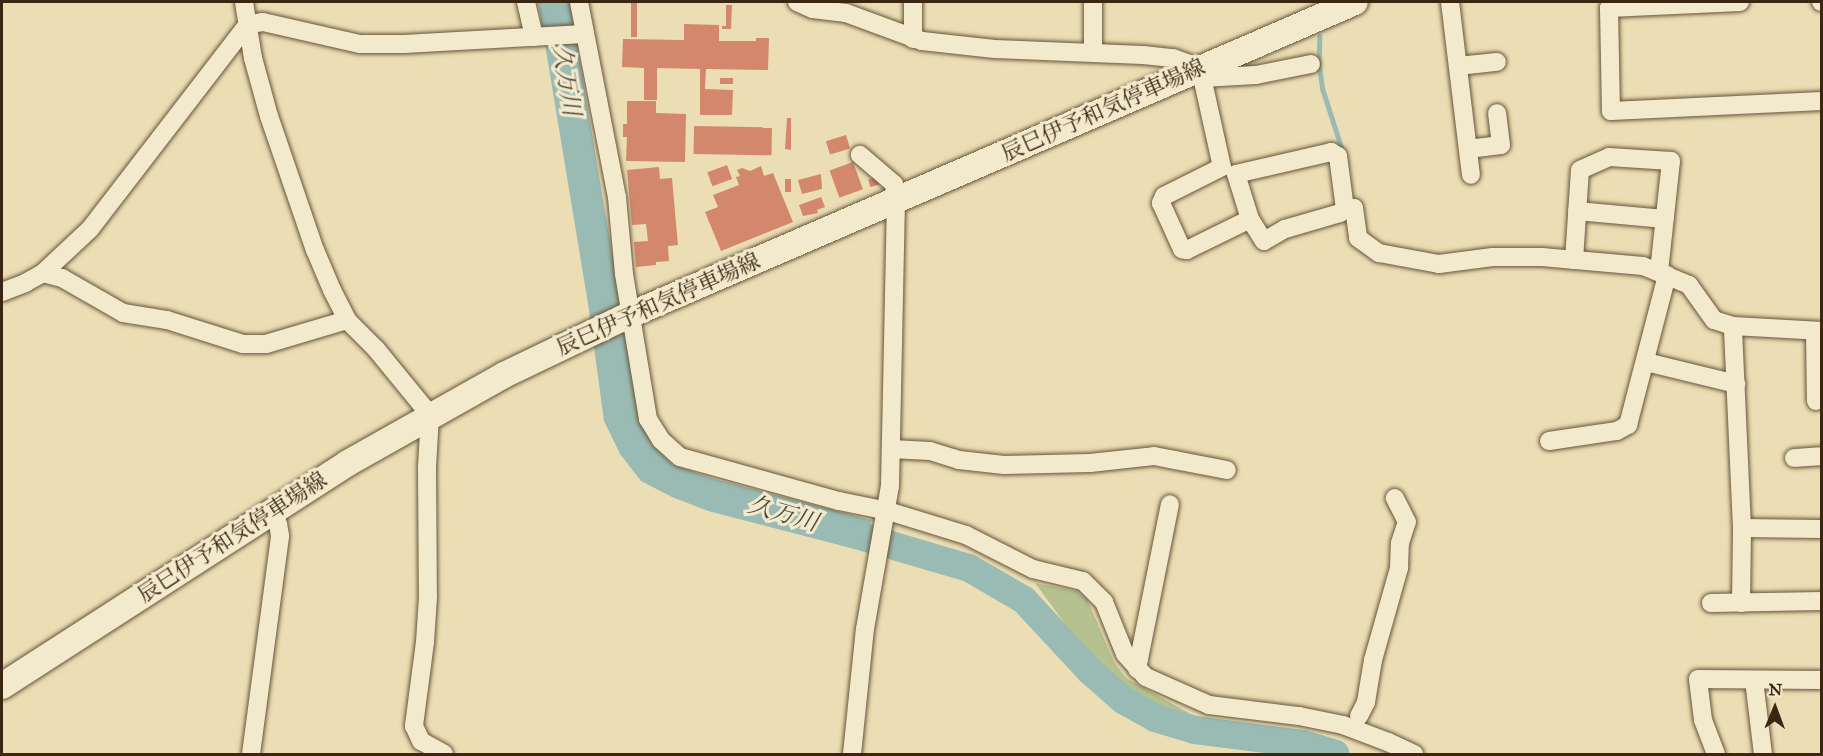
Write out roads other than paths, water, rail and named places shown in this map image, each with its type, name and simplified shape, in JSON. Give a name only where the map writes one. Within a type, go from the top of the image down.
[{"type":"main road","name":"辰巳伊予和気停車場線","points":[[2,686],[270,512],[430,415],[585,336],[896,200],[1201,73],[1322,8],[1355,2]]},
{"type":"street","points":[[244,2],[253,58],[269,116],[315,250],[347,320],[376,349],[430,415],[427,478],[428,597],[425,642],[414,726],[421,741],[444,754]]},
{"type":"street","points":[[526,2],[535,37]]},
{"type":"street","points":[[579,2],[581,34],[617,197],[627,316],[648,419],[662,440],[680,457],[887,516],[966,535],[1033,570],[1083,581],[1104,602],[1125,654],[1137,669],[1167,687],[1209,705],[1299,716],[1353,729],[1413,754]]},
{"type":"street","points":[[796,2],[813,9],[846,13],[913,39],[953,46],[1173,58],[1201,73],[1256,75],[1311,64]]},
{"type":"street","points":[[913,39],[914,2]]},
{"type":"street","points":[[1092,2],[1093,53]]},
{"type":"street","points":[[1450,2],[1471,175]]},
{"type":"street","points":[[1740,2],[1609,8],[1611,111],[1821,101]]},
{"type":"street","points":[[2,292],[43,273],[90,229],[247,24],[263,22],[360,44],[404,44],[581,34]]},
{"type":"street","points":[[1458,66],[1497,62]]},
{"type":"street","points":[[1201,73],[1229,171],[1250,219],[1264,241],[1285,229],[1354,208],[1358,238],[1379,253],[1439,264],[1499,256],[1643,266],[1689,285],[1714,320],[1733,326],[1818,332],[1816,401]]},
{"type":"street","points":[[1468,149],[1501,145],[1497,113]]},
{"type":"street","points":[[1250,219],[1187,250],[1182,249],[1161,203],[1164,196],[1229,171],[1331,152],[1338,156],[1345,209]]},
{"type":"street","points":[[852,754],[865,629],[887,516],[891,449],[896,200],[894,184],[860,155]]},
{"type":"street","points":[[1549,441],[1617,431],[1628,425],[1646,362],[1663,273],[1665,219],[1671,161],[1609,157],[1580,170],[1574,260]]},
{"type":"street","points":[[1577,211],[1665,219]]},
{"type":"street","points":[[43,273],[62,278],[123,313],[167,320],[243,344],[266,344],[347,320]]},
{"type":"street","points":[[1733,326],[1742,528],[1741,603]]},
{"type":"street","points":[[1646,362],[1736,384]]},
{"type":"street","points":[[891,449],[930,451],[959,460],[1004,465],[1090,463],[1154,456],[1227,470]]},
{"type":"street","points":[[1794,458],[1821,456]]},
{"type":"street","points":[[1359,716],[1366,702],[1373,660],[1399,568],[1400,543],[1407,522],[1395,498]]},
{"type":"street","points":[[1137,669],[1170,504]]},
{"type":"street","points":[[251,754],[280,536],[278,524],[270,512]]},
{"type":"street","points":[[1742,528],[1821,530]]},
{"type":"street","points":[[1711,603],[1821,601]]},
{"type":"street","points":[[1716,754],[1702,720],[1698,679],[1821,680]]},
{"type":"street","points":[[1754,680],[1763,754]]},
{"type":"street","points":[[1299,716],[1359,716],[1408,745],[1413,754]]},
{"type":"water","points":[[538,2],[570,2],[639,414],[651,444],[673,465],[711,478],[871,520],[866,552],[708,511],[672,497],[641,481],[620,454],[604,421],[589,310]]},
{"type":"waterway","points":[[1320,36],[1319,63],[1323,90],[1343,152]]},
{"type":"waterway","name":"久万川","points":[[833,528],[969,568],[1024,600],[1090,671],[1123,700],[1155,718],[1195,730],[1303,744],[1335,754]]}]
